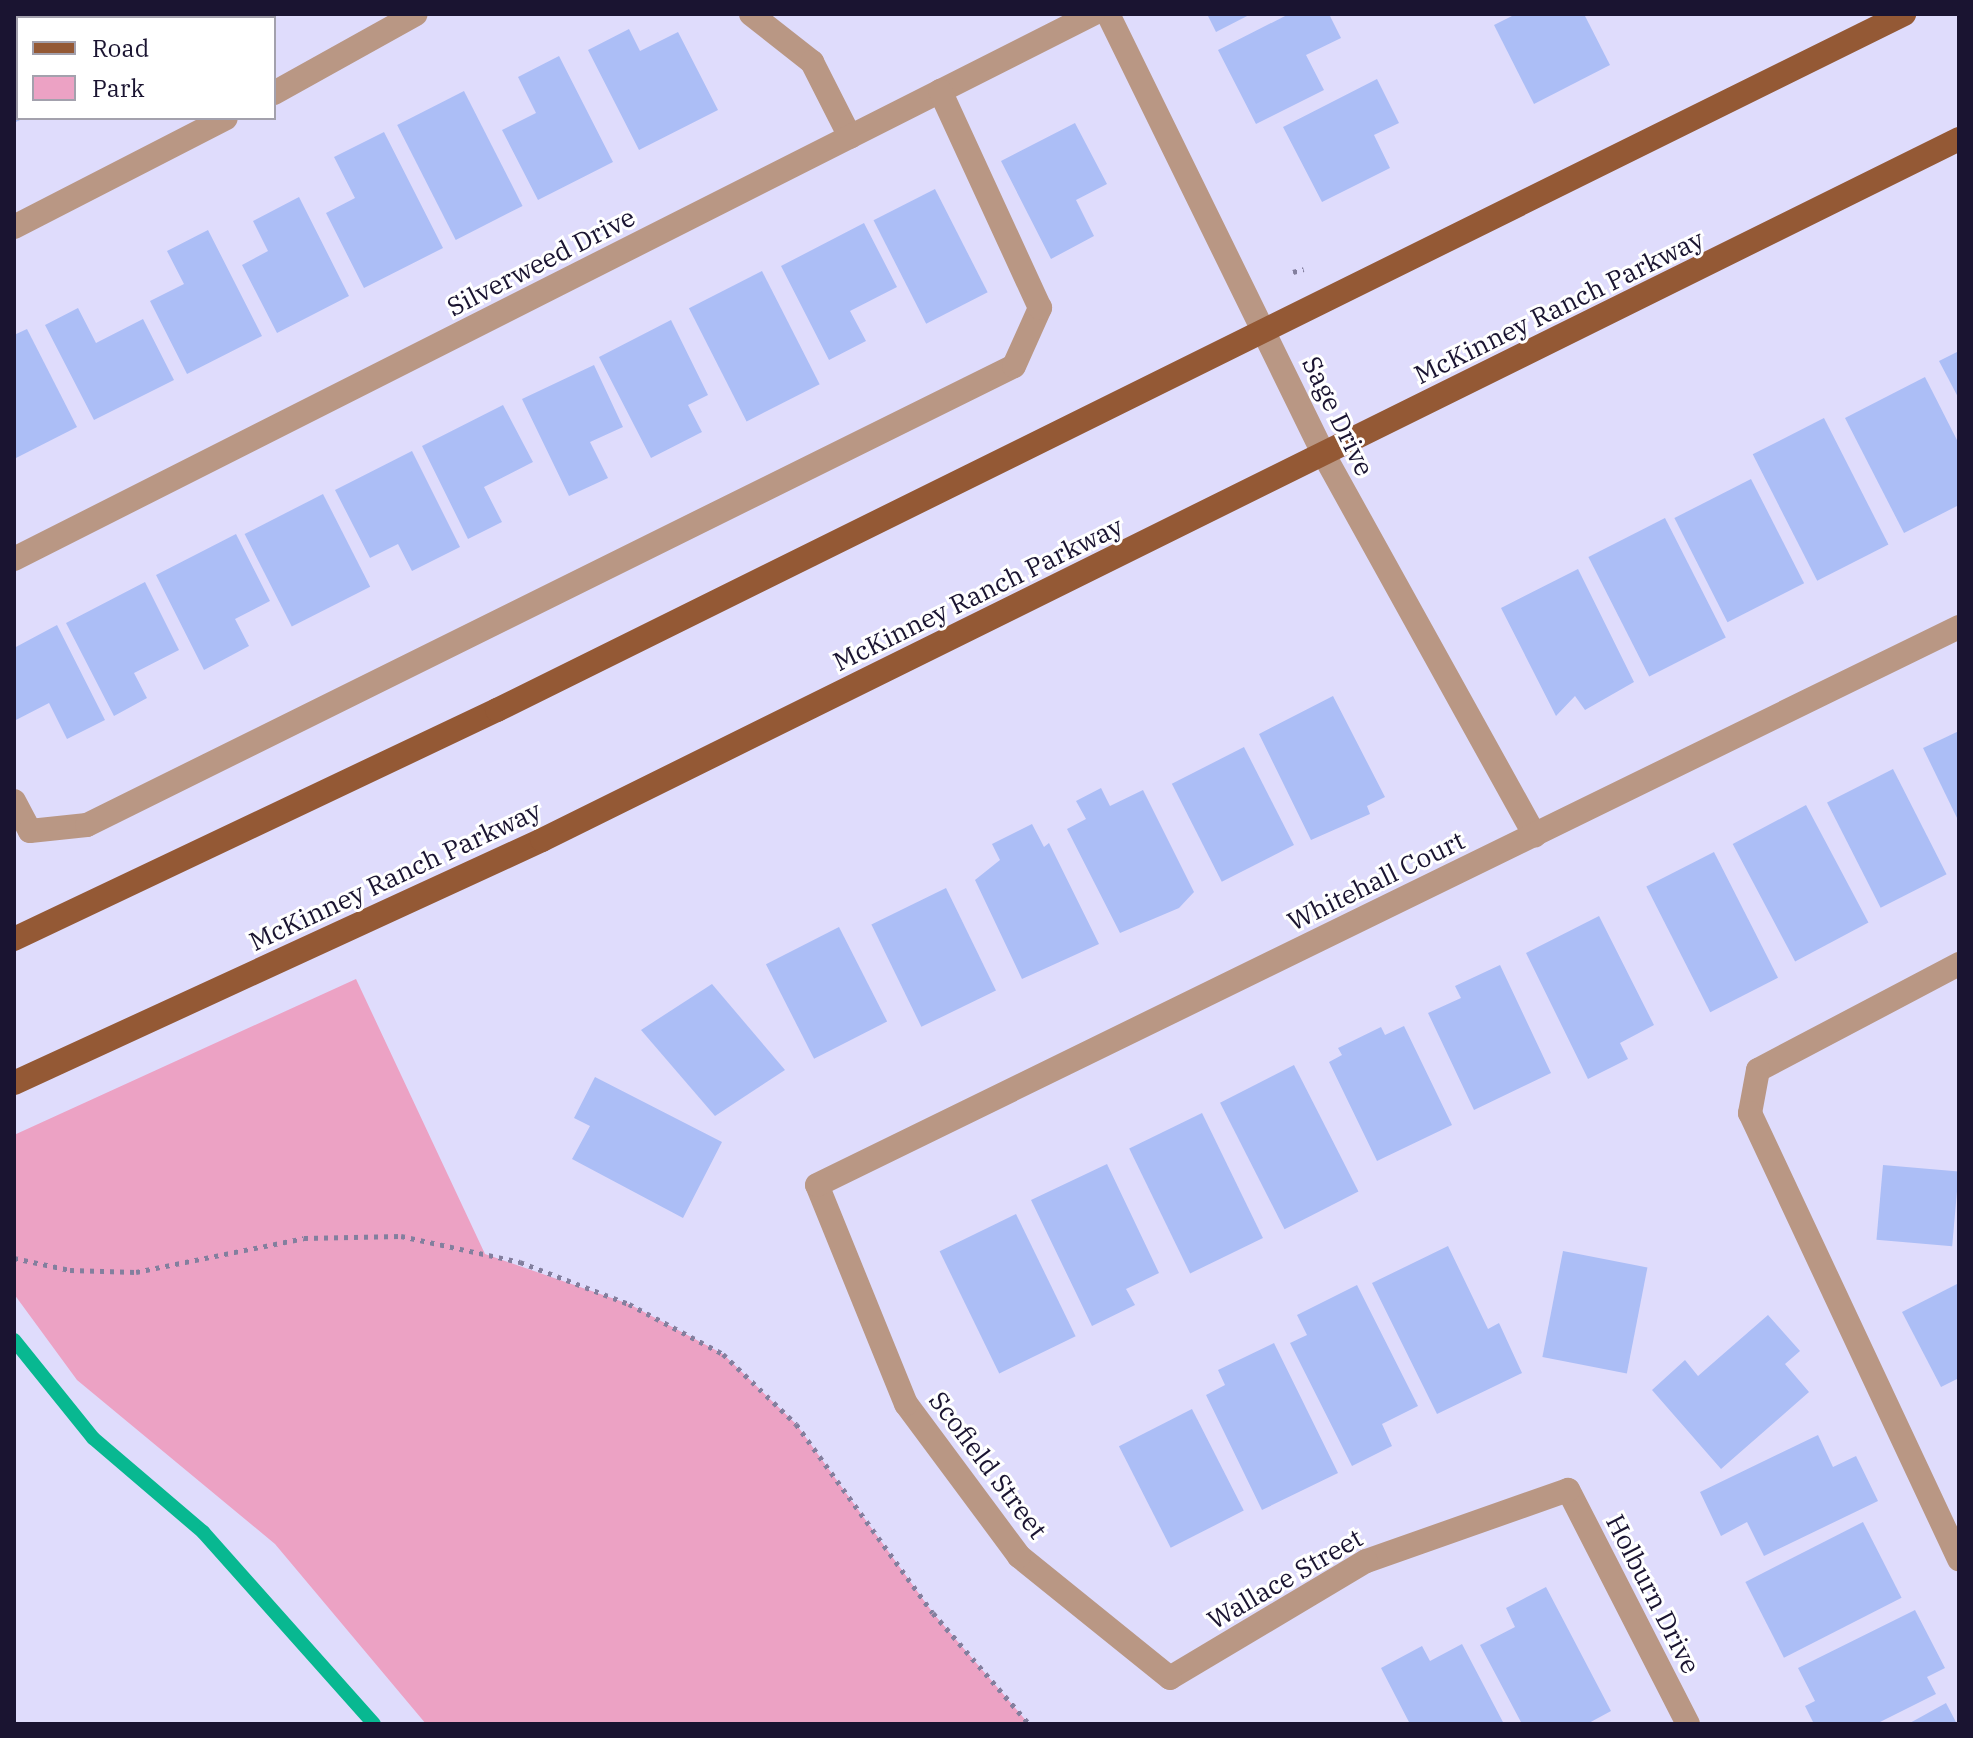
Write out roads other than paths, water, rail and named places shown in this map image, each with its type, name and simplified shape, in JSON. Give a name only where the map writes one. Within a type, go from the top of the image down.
[{"type":"main road","points":[[14,939],[1265,330],[1904,14]]},
{"type":"main road","name":"McKinney Ranch Parkway","points":[[14,1083],[542,840],[1959,139]]},
{"type":"street","points":[[276,92],[416,14]]},
{"type":"street","points":[[751,14],[812,62],[850,137]]},
{"type":"street","name":"Silverweed Drive","points":[[14,559],[1093,14]]},
{"type":"street","name":"Sage Drive","points":[[1108,14],[1324,455],[1535,835]]},
{"type":"street","points":[[14,801],[30,831],[87,825],[1014,366],[1040,308],[940,91]]},
{"type":"street","points":[[14,227],[222,120]]},
{"type":"street","name":"Whitehall Court","points":[[817,1185],[1959,627]]},
{"type":"street","points":[[1959,964],[1758,1070],[1750,1113],[1959,1560]]},
{"type":"street","name":"Scofield Street","points":[[817,1185],[906,1404],[1019,1556],[1170,1678]]},
{"type":"street","name":"Wallace Street","points":[[1170,1678],[1366,1561],[1568,1490]]},
{"type":"street","name":"Holburn Drive","points":[[1568,1490],[1688,1724]]},
{"type":"waterway","points":[[14,1340],[93,1438],[203,1532],[374,1724]]}]
